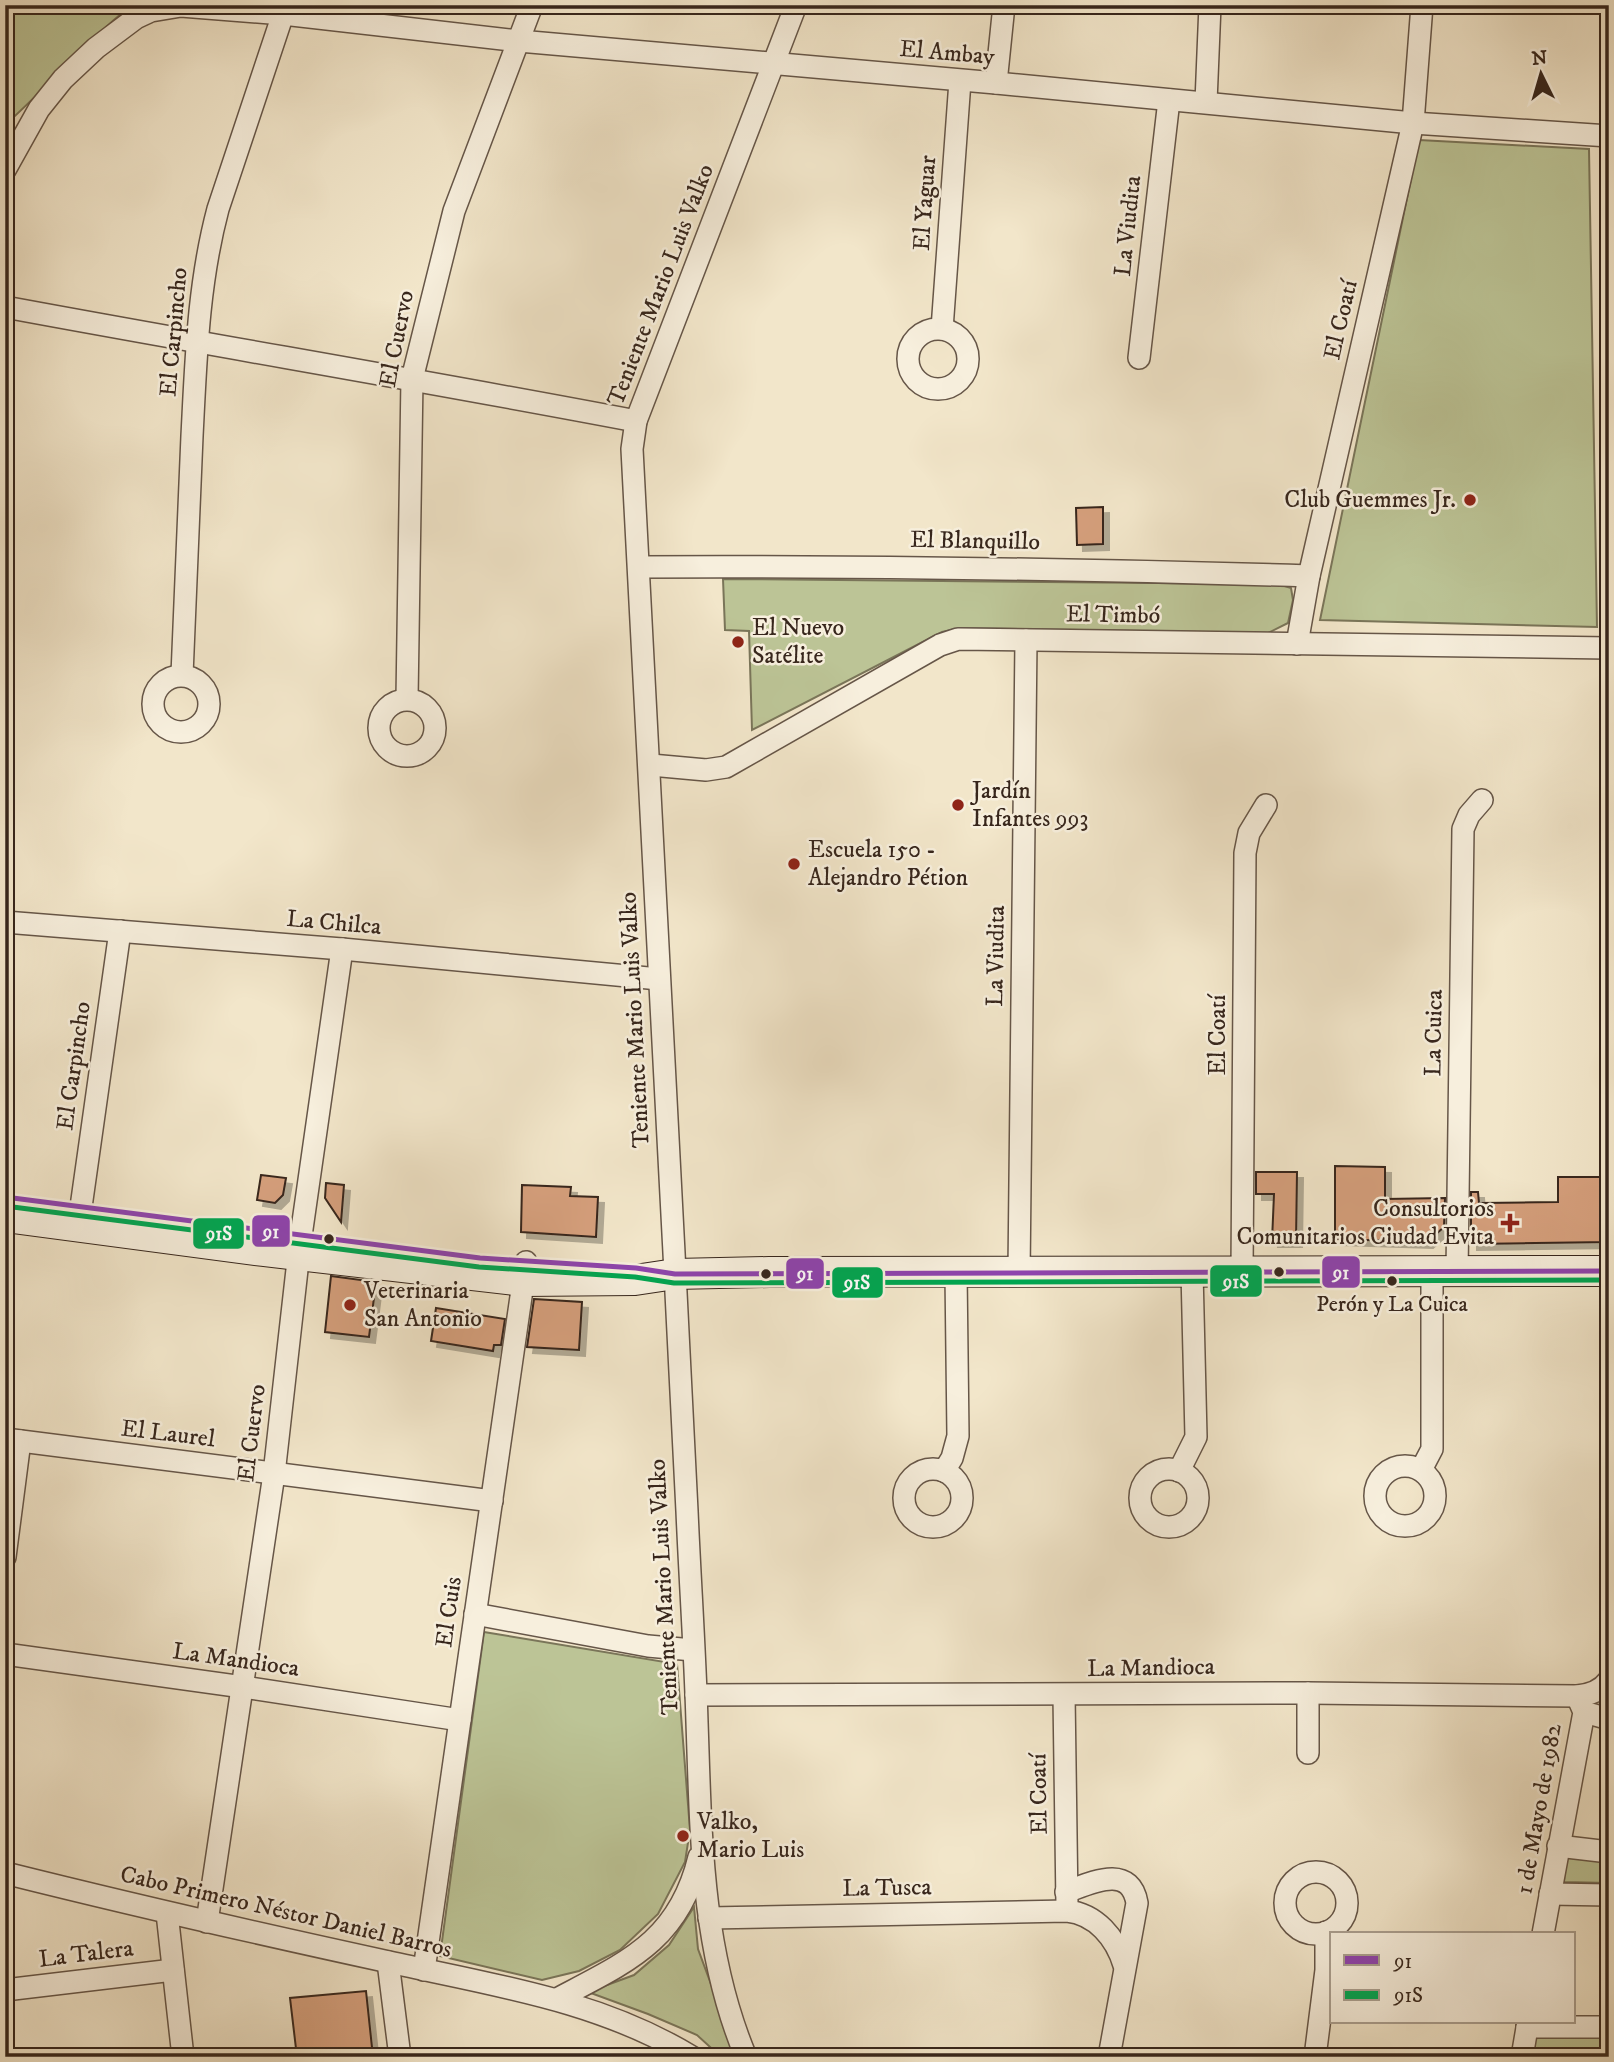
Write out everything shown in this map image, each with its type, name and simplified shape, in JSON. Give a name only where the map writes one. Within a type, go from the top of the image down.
[{"type":"main road","points":[[5,1197],[81,1207],[300,1246]]},
{"type":"main road","points":[[5,1217],[635,1280],[675,1274],[1609,1271]]},
{"type":"street","name":"El Cuervo","points":[[407,699],[412,379],[454,211],[532,5]]},
{"type":"street","name":"Teniente Mario Luis Valko","points":[[746,2057],[721,1983],[709,1918],[702,1844],[659,979],[651,765],[632,449],[636,421],[796,5]]},
{"type":"street","points":[[996,83],[1004,5]]},
{"type":"street","points":[[1206,102],[1210,5]]},
{"type":"street","name":"El Coatí","points":[[1297,643],[1309,576],[1413,123],[1422,5]]},
{"type":"street","name":"El Ambay","points":[[5,170],[39,109],[64,79],[96,48],[136,18],[151,11],[181,6],[284,9],[519,41],[1413,123],[1609,136]]},
{"type":"street","name":"El Carpincho","points":[[182,675],[202,285],[212,230],[284,9]]},
{"type":"street","name":"El Yaguar","points":[[942,330],[961,81]]},
{"type":"street","name":"La Viudita","points":[[1139,358],[1169,100]]},
{"type":"street","points":[[5,307],[636,421]]},
{"type":"street","name":"El Blanquillo","points":[[639,567],[1060,568],[1309,576]]},
{"type":"street","name":"El Timbó","points":[[651,765],[706,770],[726,767],[940,645],[958,639],[1609,648]]},
{"type":"street","name":"La Viudita","points":[[1019,1272],[1026,640]]},
{"type":"street","name":"La Cuica","points":[[1421,1470],[1432,1449],[1445,1272],[1463,829],[1469,815],[1482,800]]},
{"type":"street","name":"El Coatí","points":[[1242,1271],[1245,853],[1249,833],[1266,805]]},
{"type":"street","name":"La Chilca","points":[[5,922],[342,949],[659,979]]},
{"type":"street","name":"El Carpincho","points":[[81,1207],[120,931]]},
{"type":"street","name":"El Cuervo","points":[[207,1922],[274,1474],[300,1246],[342,949]]},
{"type":"street","name":"El Cuis","points":[[424,1970],[524,1271]]},
{"type":"street","points":[[1178,1471],[1196,1437],[1192,1272]]},
{"type":"street","points":[[944,1471],[952,1458],[958,1436],[957,1273]]},
{"type":"street","points":[[5,1557],[13,1440]]},
{"type":"street","name":"El Laurel","points":[[13,1440],[492,1501]]},
{"type":"street","points":[[475,1614],[648,1646],[694,1650]]},
{"type":"street","name":"La Mandioca","points":[[5,1654],[460,1720]]},
{"type":"street","name":"La Mandioca","points":[[1581,1704],[1590,1693],[1607,1683]]},
{"type":"street","points":[[1308,1693],[1308,1753]]},
{"type":"street","name":"La Mandioca","points":[[696,1695],[1308,1693],[1581,1704],[1609,1719]]},
{"type":"street","name":"El Coatí","points":[[1064,1695],[1067,1901]]},
{"type":"street","name":"1 de Mayo de 1982","points":[[1543,1932],[1581,1704]]},
{"type":"street","points":[[557,1999],[635,1956],[668,1925],[689,1890],[702,1844]]},
{"type":"street","points":[[1558,1846],[1609,1852]]},
{"type":"street","name":"Cabo Primero Néstor Daniel Barros","points":[[5,1873],[167,1913],[557,1999],[644,2032],[692,2057]]},
{"type":"street","points":[[1109,2057],[1137,1903],[1135,1892],[1127,1883],[1114,1878],[1103,1879],[1067,1901],[1104,1930],[1119,1950],[1125,1965]]},
{"type":"street","points":[[1550,1894],[1609,1895]]},
{"type":"street","name":"La Tusca","points":[[709,1918],[1067,1901]]},
{"type":"street","points":[[167,1913],[183,2057]]},
{"type":"street","points":[[1315,2057],[1326,1970],[1326,1932]]},
{"type":"street","points":[[388,1962],[400,2057]]},
{"type":"street","name":"La Talera","points":[[5,1990],[173,1970]]},
{"type":"street","points":[[1522,2057],[1528,2024],[1609,2027]]},
{"type":"green space","points":[[5,5],[132,5],[99,33],[5,125]]},
{"type":"green space","name":"Club Guemmes Jr.","points":[[1419,140],[1589,149],[1597,627],[1320,620]]},
{"type":"green space","points":[[723,579],[1278,584],[1291,588],[1293,600],[1288,623],[1268,633],[960,628],[942,632],[752,730],[749,631],[725,630]]},
{"type":"green space","points":[[484,1632],[677,1664],[690,1830],[685,1862],[658,1914],[620,1950],[579,1971],[542,1980],[440,1956]]},
{"type":"green space","points":[[1565,1858],[1609,1858],[1609,1883],[1564,1882]]},
{"type":"green space","points":[[694,1907],[698,1949],[738,2057],[721,2057],[697,2035],[588,1992],[634,1975],[669,1945]]},
{"type":"green space","points":[[1534,2033],[1609,2033],[1609,2057],[1529,2057]]},
{"type":"building","points":[[1103,507],[1103,544],[1077,545],[1076,508]]},
{"type":"building","points":[[1335,1166],[1385,1167],[1385,1199],[1445,1198],[1444,1227],[1427,1242],[1335,1239]]},
{"type":"building","points":[[1256,1172],[1297,1172],[1296,1241],[1272,1241],[1274,1194],[1256,1194]]},
{"type":"building","points":[[261,1175],[286,1178],[283,1195],[275,1203],[257,1200]]},
{"type":"building","points":[[1558,1177],[1609,1177],[1609,1242],[1471,1244],[1471,1192],[1478,1192],[1479,1203],[1558,1202]]},
{"type":"building","points":[[326,1183],[344,1185],[341,1222],[325,1198]]},
{"type":"building","points":[[522,1185],[571,1187],[570,1196],[598,1197],[596,1237],[521,1232]]},
{"type":"building","name":"Veterinaria San Antonio","points":[[331,1276],[376,1282],[369,1337],[325,1332]]},
{"type":"building","points":[[534,1299],[582,1302],[579,1350],[527,1347]]},
{"type":"building","points":[[436,1308],[505,1319],[501,1345],[494,1345],[493,1351],[431,1341]]},
{"type":"building","points":[[366,1991],[373,2057],[297,2057],[290,1998]]},
{"type":"transit line","name":"91","points":[[5,1197],[480,1258],[636,1268],[675,1274],[1609,1271]]},
{"type":"transit line","name":"91S","points":[[5,1206],[479,1267],[635,1277],[674,1283],[1609,1280]]},
{"type":"place","name":"Club Guemmes Jr.","points":[[1470,500]]},
{"type":"place","name":"El Nuevo Satélite","points":[[738,642]]},
{"type":"place","name":"Jardín Infantes 993","points":[[958,805]]},
{"type":"place","name":"Escuela 150 - Alejandro Pétion","points":[[794,864]]},
{"type":"place","name":"Consultorios Comunitarios Ciudad Evita","points":[[1510,1223]]},
{"type":"place","name":"Perón y La Cuica","points":[[1392,1281]]},
{"type":"place","name":"Veterinaria San Antonio","points":[[350,1305]]},
{"type":"place","name":"Valko, Mario Luis","points":[[683,1836]]}]
